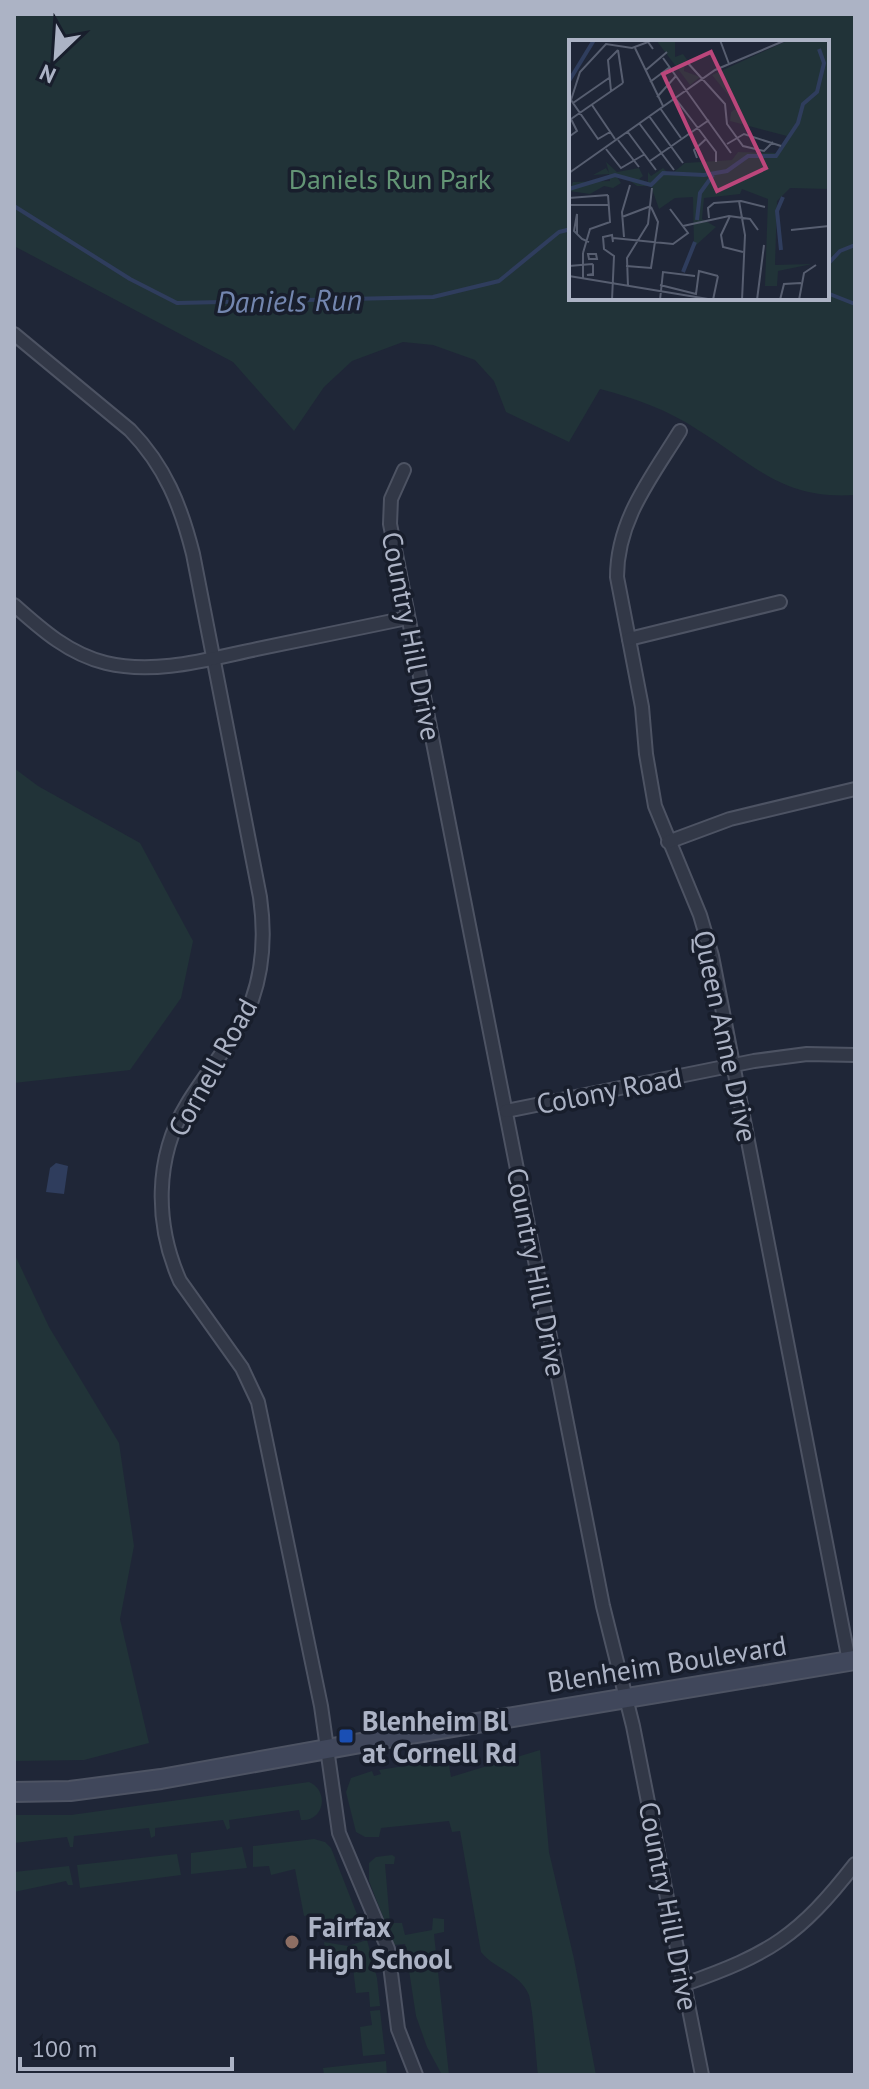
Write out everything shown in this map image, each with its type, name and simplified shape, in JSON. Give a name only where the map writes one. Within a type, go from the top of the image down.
[{"type":"main road","name":"Blenheim Boulevard","points":[[14,1792],[70,1791],[161,1779],[852,1660]]},
{"type":"street","name":"Cornell Road","points":[[14,334],[130,430],[160,465],[184,517],[260,897],[263,950],[257,982],[247,1010],[187,1103],[174,1129],[163,1178],[162,1220],[180,1281],[242,1368],[258,1402],[304,1615],[339,1833],[388,1949],[398,2029],[416,2075]]},
{"type":"street","name":"Queen Anne Drive","points":[[680,431],[631,510],[620,540],[617,577],[642,707],[652,791],[668,842],[707,936],[852,1660]]},
{"type":"street","name":"Country Hill Drive","points":[[404,470],[391,499],[390,524],[407,618],[603,1606],[626,1699],[702,2075]]},
{"type":"street","points":[[629,639],[780,602]]},
{"type":"street","points":[[14,605],[59,642],[78,653],[107,663],[140,667],[167,666],[407,618]]},
{"type":"street","points":[[668,842],[730,819],[855,789]]},
{"type":"street","name":"Colony Road","points":[[506,1111],[807,1054],[855,1055]]},
{"type":"street","points":[[685,1984],[740,1965],[782,1941],[824,1904],[855,1864]]},
{"type":"green space","name":"Daniels Run Park","points":[[14,14],[855,14],[855,495],[830,495],[788,486],[770,478],[675,416],[600,389],[569,442],[506,412],[494,381],[475,360],[433,345],[403,342],[352,361],[324,387],[294,431],[233,362],[14,246]]},
{"type":"green space","points":[[14,768],[38,786],[140,843],[193,941],[181,998],[130,1070],[14,1083]]},
{"type":"green space","points":[[14,1253],[49,1327],[119,1443],[134,1546],[120,1619],[149,1743],[84,1760],[14,1761]]},
{"type":"green space","points":[[540,1750],[549,1852],[596,2075],[538,2075],[528,1993],[519,1980],[481,1952],[460,1831],[452,1832],[449,1821],[381,1828],[379,1837],[365,1837],[356,1832],[346,1792],[351,1778],[372,1771],[374,1776],[381,1774],[379,1770],[448,1759],[451,1777]]},
{"type":"green space","points":[[309,1782],[320,1792],[322,1805],[309,1819],[301,1820],[299,1810],[229,1820],[230,1828],[227,1830],[223,1820],[155,1828],[155,1836],[151,1838],[149,1828],[74,1836],[73,1847],[70,1847],[67,1837],[14,1843],[14,1815],[71,1815]]},
{"type":"green space","points":[[314,1839],[325,1842],[331,1848],[362,1927],[360,1931],[349,1935],[321,1933],[317,1914],[304,1916],[295,1869],[271,1875],[269,1866],[253,1867],[253,1846]]},
{"type":"green space","points":[[242,1847],[247,1868],[191,1874],[191,1853]]},
{"type":"green space","points":[[177,1854],[181,1875],[80,1888],[77,1865]]},
{"type":"green space","points":[[376,1857],[395,1857],[394,1864],[385,1864],[390,1923],[402,1923],[405,1935],[432,1930],[433,1918],[444,1919],[444,1932],[434,1934],[449,2075],[442,2075],[427,2047],[416,2016],[405,1944],[394,1945],[369,1881],[369,1863]]},
{"type":"green space","points":[[69,1866],[73,1885],[68,1885],[66,1881],[14,1892],[14,1872]]},
{"type":"green space","points":[[367,1940],[377,1978],[380,2006],[370,2007],[369,1992],[356,1993],[352,1959],[326,1962],[324,1942],[348,1946]]},
{"type":"green space","points":[[380,2010],[385,2054],[363,2056],[360,2027],[372,2025],[370,2011]]},
{"type":"green space","points":[[386,2061],[387,2075],[324,2075],[323,2068]]},
{"type":"water","points":[[56,1163],[68,1166],[64,1194],[46,1192],[50,1168]]},
{"type":"waterway","name":"Daniels Run","points":[[14,206],[130,279],[177,303],[433,297],[499,281],[559,232],[569,230]]},
{"type":"waterway","points":[[829,263],[840,251],[855,245]]},
{"type":"waterway","name":"Daniels Run","points":[[829,294],[855,304]]},
{"type":"place","name":"Blenheim Bl at Cornell Rd","points":[[346,1736]]},
{"type":"place","name":"Fairfax High School","points":[[292,1942]]}]
